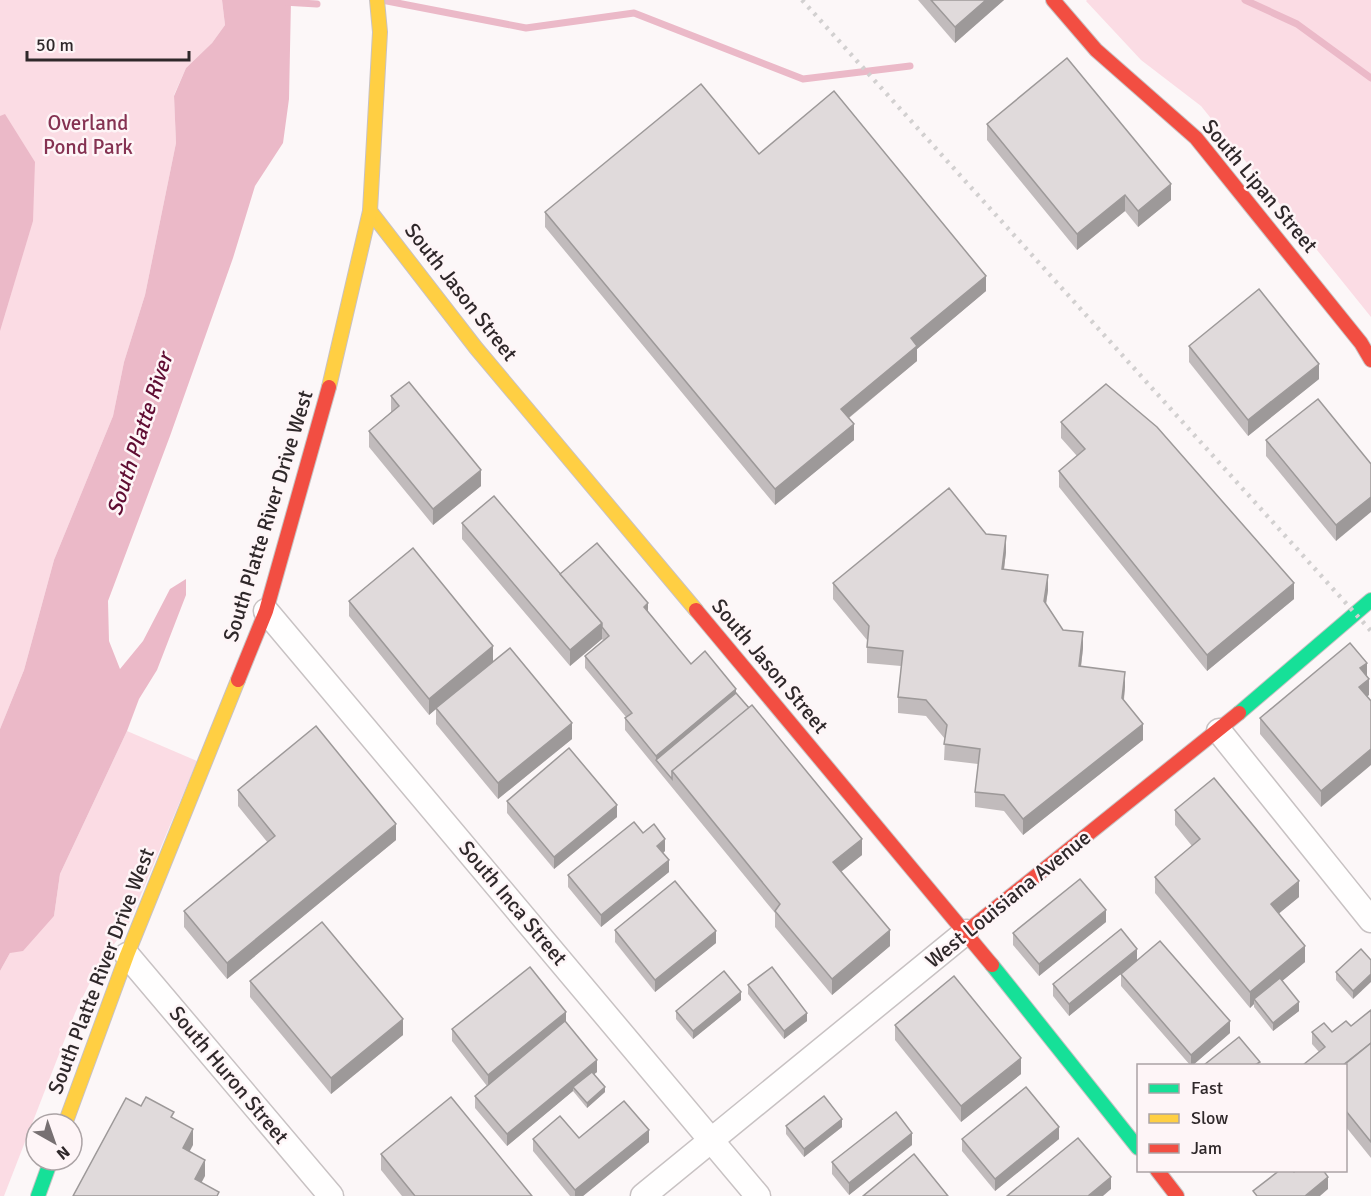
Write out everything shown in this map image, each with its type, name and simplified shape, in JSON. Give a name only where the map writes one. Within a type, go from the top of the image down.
[{"type":"street","name":"South Platte River Drive West","points":[[69,1112],[127,955],[266,611],[323,414],[370,211],[380,32],[377,0]]},
{"type":"street","name":"South Lipan Street","points":[[1053,0],[1096,50],[1196,138],[1361,343],[1371,360]]},
{"type":"street","name":"South Jason Street","points":[[370,211],[476,348],[966,932],[1137,1147]]},
{"type":"street","name":"West Louisiana Avenue","points":[[643,1196],[966,932],[1219,731],[1371,600]]},
{"type":"street","name":"South Inca Street","points":[[266,611],[758,1196]]},
{"type":"street","points":[[1219,731],[1371,920]]},
{"type":"street","name":"South Huron Street","points":[[127,955],[331,1196]]},
{"type":"street","points":[[38,1196],[47,1172]]},
{"type":"street","points":[[1159,1172],[1177,1196]]},
{"type":"green space","name":"Overland Pond Park","points":[[0,0],[222,0],[225,25],[212,43],[186,68],[174,95],[176,143],[145,295],[124,362],[113,416],[54,560],[24,670],[0,729]]},
{"type":"green space","points":[[1087,0],[1371,0],[1371,317],[1201,106],[1141,60]]},
{"type":"green space","points":[[127,731],[197,761],[129,923],[96,970],[75,1013],[37,1112],[24,1112],[24,1144],[4,1196],[0,1196],[0,971],[10,953],[54,916],[60,874]]},
{"type":"water","name":"South Platte River","points":[[222,0],[291,0],[289,99],[283,143],[255,186],[233,258],[170,436],[108,601],[109,641],[120,669],[143,641],[170,589],[186,579],[186,595],[157,670],[139,699],[127,731],[60,874],[54,916],[23,951],[10,953],[0,971],[0,729],[24,670],[54,560],[113,416],[124,362],[145,295],[176,143],[174,96],[186,68],[212,43],[225,25]]},
{"type":"water","points":[[5,114],[35,162],[33,221],[0,331],[0,116]]},
{"type":"building","points":[[931,0],[986,0],[955,27]]},
{"type":"building","points":[[1067,58],[1171,184],[1138,211],[1125,195],[1077,234],[987,124]]},
{"type":"building","points":[[701,84],[759,154],[834,91],[986,276],[911,338],[917,346],[841,409],[854,424],[775,489],[545,212]]},
{"type":"building","points":[[1259,289],[1319,364],[1248,420],[1189,346]]},
{"type":"building","points":[[409,382],[481,470],[433,509],[369,431],[399,406],[391,396]]},
{"type":"building","points":[[1106,384],[1157,427],[1294,583],[1207,655],[1059,471],[1085,449],[1061,422]]},
{"type":"building","points":[[1318,399],[1371,464],[1371,497],[1336,525],[1266,440]]},
{"type":"building","points":[[949,488],[986,534],[1006,536],[1002,569],[1048,575],[1044,601],[1063,630],[1083,632],[1079,666],[1125,672],[1122,698],[1143,724],[1023,819],[1004,795],[975,792],[980,749],[944,744],[947,725],[926,700],[898,697],[903,651],[867,647],[869,626],[833,583]]},
{"type":"building","points":[[494,496],[602,623],[570,650],[462,523]]},
{"type":"building","points":[[597,543],[648,603],[644,607],[691,664],[705,651],[736,689],[656,756],[625,718],[632,713],[585,656],[609,636],[602,627],[602,623],[560,574]]},
{"type":"building","points":[[413,548],[493,646],[429,699],[349,601]]},
{"type":"building","points":[[1350,643],[1367,663],[1360,668],[1369,679],[1359,687],[1371,701],[1371,749],[1321,791],[1260,718]]},
{"type":"building","points":[[510,648],[572,723],[498,783],[436,708]]},
{"type":"building","points":[[736,693],[749,708],[672,771],[672,779],[656,760]]},
{"type":"building","points":[[752,705],[862,839],[833,862],[890,930],[832,979],[775,911],[780,904],[672,771]]},
{"type":"building","points":[[316,726],[396,824],[227,963],[184,911],[275,836],[238,790]]},
{"type":"building","points":[[569,748],[617,805],[554,857],[507,801]]},
{"type":"building","points":[[1214,778],[1299,881],[1271,904],[1305,946],[1250,992],[1155,877],[1200,839],[1175,810]]},
{"type":"building","points":[[634,822],[643,833],[654,824],[665,839],[657,846],[669,860],[601,915],[568,875]]},
{"type":"building","points":[[1080,879],[1106,910],[1039,964],[1013,933]]},
{"type":"building","points":[[675,881],[716,931],[655,980],[615,930]]},
{"type":"building","points":[[322,922],[403,1019],[331,1078],[250,981]]},
{"type":"building","points":[[1121,929],[1137,949],[1069,1004],[1053,984]]},
{"type":"building","points":[[1160,941],[1230,1021],[1191,1055],[1121,974]]},
{"type":"building","points":[[1361,949],[1371,960],[1371,974],[1353,991],[1336,972]]},
{"type":"building","points":[[530,967],[566,1012],[488,1075],[452,1029]]},
{"type":"building","points":[[772,967],[807,1013],[784,1031],[748,985]]},
{"type":"building","points":[[724,971],[741,992],[693,1031],[676,1011]]},
{"type":"building","points":[[954,976],[1021,1058],[961,1106],[895,1025]]},
{"type":"building","points":[[1280,978],[1299,1002],[1273,1023],[1254,999]]},
{"type":"building","points":[[1371,1010],[1371,1043],[1344,1064],[1304,1064],[1325,1047],[1312,1032],[1324,1023],[1332,1032],[1346,1021],[1351,1026]]},
{"type":"building","points":[[565,1021],[597,1060],[507,1134],[475,1096]]},
{"type":"building","points":[[1239,1037],[1260,1062],[1257,1064],[1205,1064]]},
{"type":"building","points":[[1371,1043],[1371,1142],[1347,1112],[1345,1064]]},
{"type":"building","points":[[592,1072],[605,1087],[587,1103],[573,1087]]},
{"type":"building","points":[[1026,1087],[1059,1127],[995,1179],[962,1139]]},
{"type":"building","points":[[824,1096],[842,1119],[804,1149],[786,1126]]},
{"type":"building","points":[[146,1097],[174,1112],[171,1117],[193,1129],[183,1148],[205,1160],[195,1179],[219,1192],[217,1196],[73,1196],[126,1098],[141,1106]]},
{"type":"building","points":[[451,1097],[532,1196],[415,1196],[381,1154]]},
{"type":"building","points":[[624,1101],[649,1130],[575,1190],[533,1139],[560,1116],[579,1138]]},
{"type":"building","points":[[896,1112],[912,1133],[849,1183],[832,1162]]},
{"type":"building","points":[[1078,1138],[1111,1177],[1088,1196],[1007,1196]]},
{"type":"building","points":[[914,1154],[948,1196],[863,1196]]},
{"type":"building","points":[[1277,1172],[1324,1172],[1328,1177],[1305,1196],[1257,1196],[1253,1191]]},
{"type":"waterway","points":[[1245,0],[1297,24],[1371,78]]},
{"type":"waterway","points":[[387,1],[526,28],[634,13],[803,79],[910,66]]},
{"type":"waterway","points":[[283,2],[317,4]]},
{"type":"railway","points":[[802,0],[1371,631]]},
{"type":"traffic: fast","points":[[1239,713],[1371,600]]},
{"type":"traffic: fast","points":[[992,965],[1137,1147]]},
{"type":"traffic: fast","points":[[38,1196],[47,1172]]},
{"type":"traffic: slow","points":[[329,387],[370,211],[380,32],[377,0]]},
{"type":"traffic: slow","points":[[370,211],[476,348],[696,610]]},
{"type":"traffic: slow","points":[[69,1112],[127,955],[238,680]]},
{"type":"traffic: jam","points":[[1053,0],[1096,50],[1196,138],[1361,343],[1371,360]]},
{"type":"traffic: jam","points":[[238,680],[266,611],[329,387]]},
{"type":"traffic: jam","points":[[696,610],[992,965]]},
{"type":"traffic: jam","points":[[966,932],[1239,713]]},
{"type":"traffic: jam","points":[[1159,1172],[1177,1196]]}]
